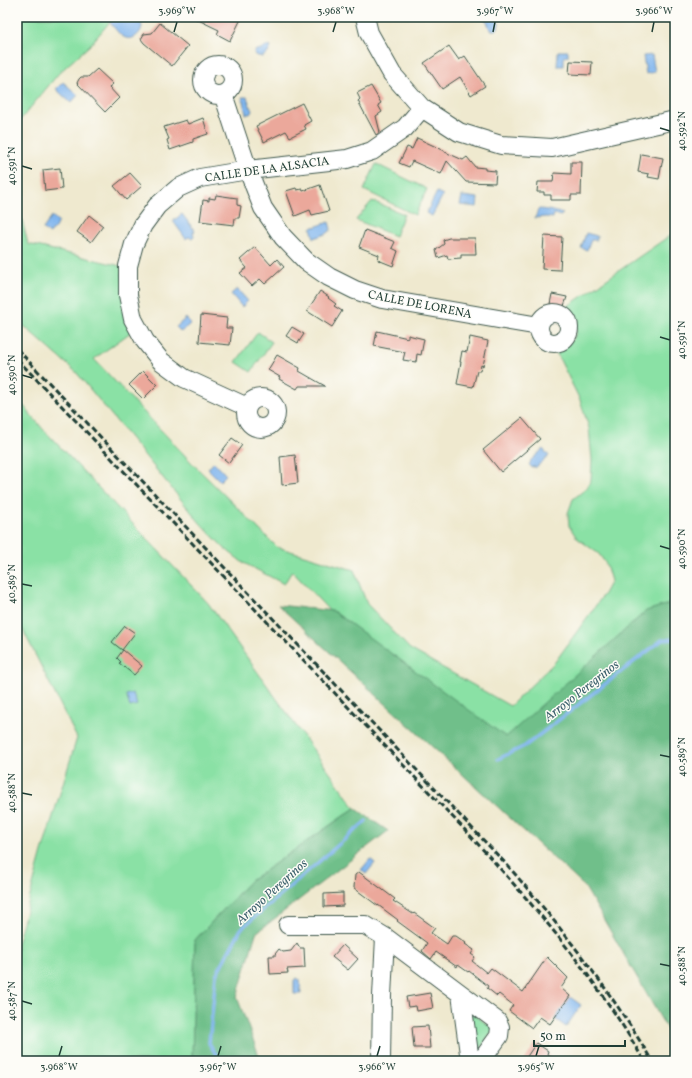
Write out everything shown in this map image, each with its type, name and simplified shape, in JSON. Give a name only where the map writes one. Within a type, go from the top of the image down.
[{"type":"street","points":[[365,17],[369,33],[392,74],[422,108],[459,132],[501,145],[552,148],[675,120]]},
{"type":"street","name":"CALLE DE LORENA","points":[[223,94],[248,170],[263,208],[283,237],[306,261],[329,277],[355,290],[382,299],[539,326]]},
{"type":"street","name":"CALLE DE LA ALSACIA","points":[[248,407],[184,378],[161,361],[145,341],[133,318],[128,295],[128,266],[134,244],[143,225],[157,206],[178,188],[200,178],[248,170],[347,159],[372,151],[405,128],[422,108]]},
{"type":"street","points":[[288,925],[365,925],[385,937],[497,1020],[500,1027],[499,1036],[481,1061]]},
{"type":"street","points":[[381,1061],[385,937]]},
{"type":"street","points":[[383,969],[398,960],[412,958]]},
{"type":"street","points":[[461,994],[470,1061]]},
{"type":"green space","points":[[17,17],[114,17],[90,45],[59,73],[17,124]]},
{"type":"green space","points":[[376,164],[427,189],[415,215],[364,190]]},
{"type":"green space","points":[[17,166],[19,208],[28,244],[121,266],[131,332],[94,359],[192,463],[277,547],[354,570],[367,604],[410,649],[510,706],[555,662],[604,594],[611,581],[606,564],[599,554],[577,538],[569,526],[568,513],[573,499],[587,488],[591,480],[592,460],[589,428],[580,400],[555,350],[569,343],[576,333],[575,320],[565,308],[675,232],[675,643],[501,756],[354,637],[292,571],[284,584],[242,562],[224,548],[201,524],[76,372],[17,320]]},
{"type":"green space","points":[[372,201],[404,214],[395,236],[356,220]]},
{"type":"green space","points":[[258,332],[272,342],[251,372],[236,362]]},
{"type":"green space","points":[[17,398],[42,428],[208,603],[355,808],[250,881],[195,940],[192,1061],[17,1061],[17,944],[42,852],[77,738],[17,618]]},
{"type":"green space","points":[[675,602],[675,1043],[585,887],[278,605],[333,611],[506,737],[646,611]]},
{"type":"green space","points":[[355,808],[388,831],[256,933],[237,997],[261,1061],[192,1061],[195,940],[250,881]]},
{"type":"green space","points":[[470,1012],[494,1029],[477,1053]]},
{"type":"water","points":[[116,17],[138,17],[142,26],[141,30],[134,37],[124,37],[110,23]]},
{"type":"water","points":[[482,17],[489,17],[496,20],[499,23],[498,28],[491,30],[487,21]]},
{"type":"water","points":[[266,46],[271,47],[268,53],[262,57],[255,55],[254,53],[256,50],[262,49]]},
{"type":"water","points":[[558,51],[568,51],[568,56],[564,57],[564,66],[557,66]]},
{"type":"water","points":[[652,55],[655,72],[646,74],[643,56]]},
{"type":"water","points":[[63,82],[78,95],[71,103],[56,89]]},
{"type":"water","points":[[242,97],[247,97],[252,111],[250,114],[246,114]]},
{"type":"water","points":[[437,192],[443,195],[432,216],[426,213]]},
{"type":"water","points":[[462,196],[478,198],[477,207],[460,205]]},
{"type":"water","points":[[539,209],[563,214],[560,216],[554,214],[553,218],[535,218]]},
{"type":"water","points":[[182,214],[195,231],[193,232],[194,236],[192,238],[188,237],[186,239],[173,221]]},
{"type":"water","points":[[52,216],[59,222],[50,234],[43,229]]},
{"type":"water","points":[[329,222],[331,229],[328,233],[314,238],[311,228]]},
{"type":"water","points":[[586,233],[597,236],[597,240],[591,240],[587,250],[581,248]]},
{"type":"water","points":[[237,289],[248,301],[242,307],[231,294]]},
{"type":"water","points":[[186,318],[191,323],[181,332],[176,327]]},
{"type":"water","points":[[543,449],[549,456],[535,468],[534,466],[532,468],[529,464],[531,462],[530,461]]},
{"type":"water","points":[[214,462],[226,475],[220,481],[208,469]]},
{"type":"water","points":[[133,693],[137,705],[130,707],[126,695]]},
{"type":"water","points":[[370,859],[375,863],[366,874],[361,870]]},
{"type":"water","points":[[297,978],[300,980],[301,994],[294,994],[294,980]]},
{"type":"water","points":[[570,997],[581,1005],[566,1027],[555,1019]]},
{"type":"building","points":[[192,17],[242,17],[230,41],[217,34],[219,30]]},
{"type":"building","points":[[160,23],[188,46],[172,66],[141,39],[144,34],[152,33]]},
{"type":"building","points":[[449,46],[459,60],[465,56],[485,86],[471,95],[460,77],[442,89],[424,63]]},
{"type":"building","points":[[570,61],[592,62],[591,75],[569,74]]},
{"type":"building","points":[[97,69],[113,84],[109,87],[119,98],[105,112],[77,83],[81,77],[88,77]]},
{"type":"building","points":[[371,86],[381,103],[378,105],[382,112],[376,116],[380,132],[376,135],[358,101],[360,99],[357,93]]},
{"type":"building","points":[[302,103],[311,121],[304,125],[306,129],[290,137],[286,131],[264,142],[256,126]]},
{"type":"building","points":[[203,118],[208,134],[193,139],[193,142],[170,150],[167,140],[169,139],[164,127],[186,120],[188,124]]},
{"type":"building","points":[[417,138],[463,160],[467,157],[475,167],[496,171],[495,183],[466,182],[447,161],[441,174],[412,161],[409,167],[399,163],[407,147],[412,149]]},
{"type":"building","points":[[641,154],[663,158],[659,179],[648,177],[649,174],[638,172]]},
{"type":"building","points":[[571,162],[582,162],[581,195],[571,195],[571,200],[551,200],[551,195],[544,195],[544,192],[537,192],[538,182],[553,182],[554,173],[571,174]]},
{"type":"building","points":[[60,168],[62,189],[45,191],[43,170]]},
{"type":"building","points":[[130,173],[142,186],[126,200],[114,186]]},
{"type":"building","points":[[320,185],[329,211],[312,215],[310,210],[295,216],[286,191],[296,188],[297,190],[302,189],[303,191]]},
{"type":"building","points":[[216,195],[237,198],[237,205],[241,206],[239,218],[235,218],[234,225],[200,221],[203,200],[209,201],[209,198],[215,199]]},
{"type":"building","points":[[89,215],[103,226],[91,242],[77,232]]},
{"type":"building","points":[[365,230],[395,242],[392,248],[398,251],[393,266],[378,260],[379,255],[359,247]]},
{"type":"building","points":[[544,236],[562,237],[560,270],[542,269]]},
{"type":"building","points":[[449,238],[475,238],[476,254],[461,254],[461,258],[448,259],[447,255],[438,258],[436,250],[444,244],[443,240]]},
{"type":"building","points":[[255,247],[271,265],[277,259],[284,267],[265,284],[260,279],[252,286],[240,273],[247,268],[240,260]]},
{"type":"building","points":[[320,291],[336,304],[334,306],[342,311],[332,327],[307,311]]},
{"type":"building","points":[[552,294],[567,297],[564,306],[550,304]]},
{"type":"building","points":[[201,315],[227,318],[226,328],[232,328],[230,345],[199,342]]},
{"type":"building","points":[[292,327],[304,334],[298,343],[286,336]]},
{"type":"building","points":[[377,331],[408,338],[408,335],[424,339],[421,355],[417,354],[416,362],[403,360],[405,352],[374,346]]},
{"type":"building","points":[[470,337],[488,341],[483,366],[481,365],[480,371],[477,371],[473,387],[457,384],[462,351],[467,352]]},
{"type":"building","points":[[277,355],[300,368],[299,371],[325,386],[299,386],[297,389],[279,379],[280,377],[268,370]]},
{"type":"building","points":[[143,371],[157,385],[143,399],[129,385]]},
{"type":"building","points":[[522,418],[540,439],[501,472],[483,450]]},
{"type":"building","points":[[232,438],[242,445],[229,463],[219,455]]},
{"type":"building","points":[[295,455],[298,483],[282,485],[280,457]]},
{"type":"building","points":[[125,626],[135,633],[122,650],[112,642]]},
{"type":"building","points":[[123,650],[142,666],[134,675],[119,663],[121,662],[117,658]]},
{"type":"building","points":[[359,872],[395,899],[393,901],[413,914],[414,913],[435,928],[431,933],[447,944],[452,936],[456,936],[466,943],[465,944],[474,950],[471,954],[475,957],[472,961],[487,973],[491,968],[523,992],[547,957],[568,978],[561,988],[570,996],[550,1024],[540,1017],[532,1028],[509,1011],[513,1005],[499,994],[497,996],[487,988],[488,986],[469,971],[468,972],[458,965],[457,967],[436,952],[431,959],[422,951],[427,943],[354,888],[355,875]]},
{"type":"building","points":[[343,893],[343,906],[324,907],[324,894]]},
{"type":"building","points":[[297,943],[300,948],[304,948],[305,968],[287,969],[288,973],[270,974],[269,956],[275,956],[279,949],[283,952],[291,951]]},
{"type":"building","points":[[343,945],[358,959],[348,970],[332,957]]},
{"type":"building","points":[[430,993],[433,1008],[417,1011],[416,1006],[408,1007],[406,997]]},
{"type":"building","points":[[428,1026],[430,1048],[414,1048],[412,1027]]},
{"type":"building","points":[[536,1043],[548,1051],[547,1054],[558,1061],[524,1061]]},
{"type":"waterway","name":"Arroyo Peregrinos","points":[[498,759],[525,746],[662,640],[675,639]]},
{"type":"waterway","name":"Arroyo Peregrinos","points":[[220,1061],[209,1043],[216,975],[241,929],[366,821]]},
{"type":"railway","points":[[17,349],[508,866],[547,912],[584,960],[620,1010],[652,1061]]},
{"type":"railway","points":[[17,359],[491,858],[539,913],[584,970],[605,999],[644,1061]]}]
